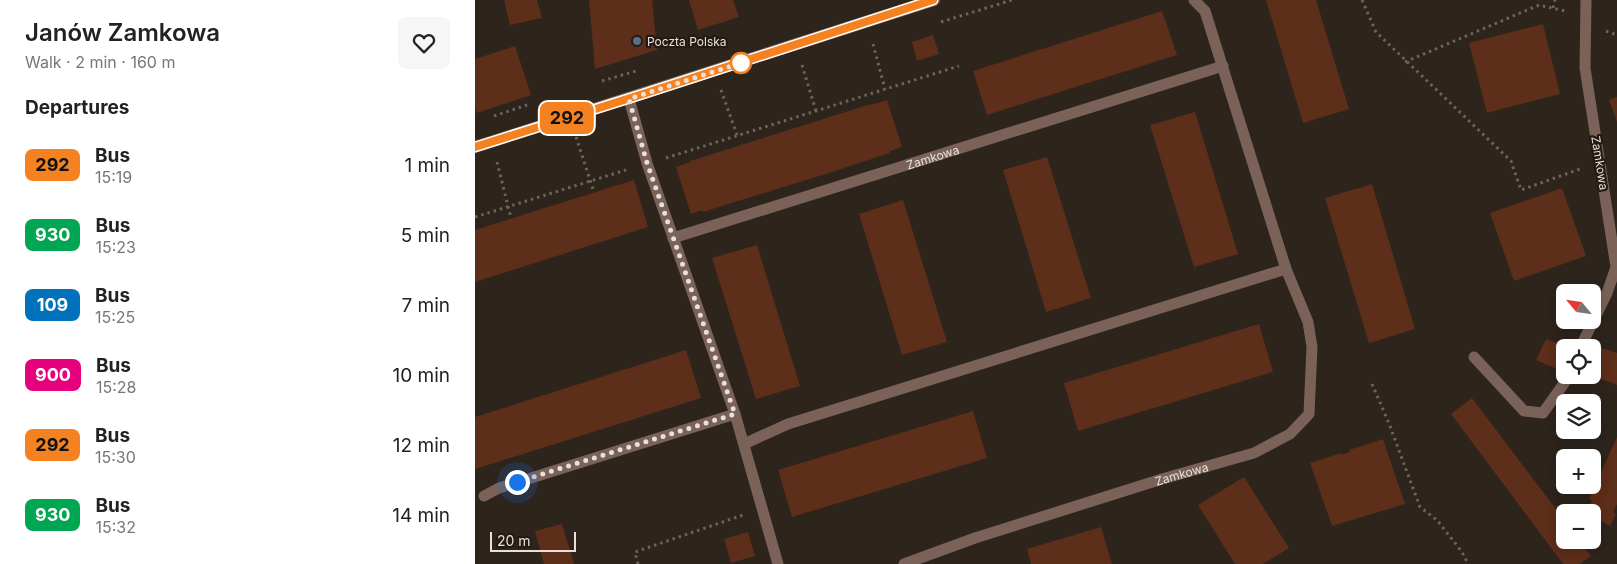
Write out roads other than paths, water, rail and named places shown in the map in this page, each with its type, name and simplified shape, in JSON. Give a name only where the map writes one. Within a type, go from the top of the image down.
[{"type":"street","points":[[475,147],[933,0]]},
{"type":"lane","name":"Zamkowa","points":[[904,564],[984,535],[1162,479],[1254,453],[1289,434],[1309,414],[1312,347],[1308,322],[1286,269],[1206,6],[1194,0]]},
{"type":"lane","name":"Zamkowa","points":[[1584,339],[1607,293],[1616,267],[1585,68],[1586,0]]},
{"type":"lane","name":"Zamkowa","points":[[673,238],[1223,66]]},
{"type":"lane","points":[[629,99],[647,163],[735,414],[779,564]]},
{"type":"lane","points":[[744,444],[788,424],[1286,269]]},
{"type":"lane","points":[[1474,357],[1524,411],[1543,413],[1564,384]]},
{"type":"lane","points":[[484,496],[499,488],[735,414]]},
{"type":"place","name":"Poczta Polska","points":[[637,41]]}]
